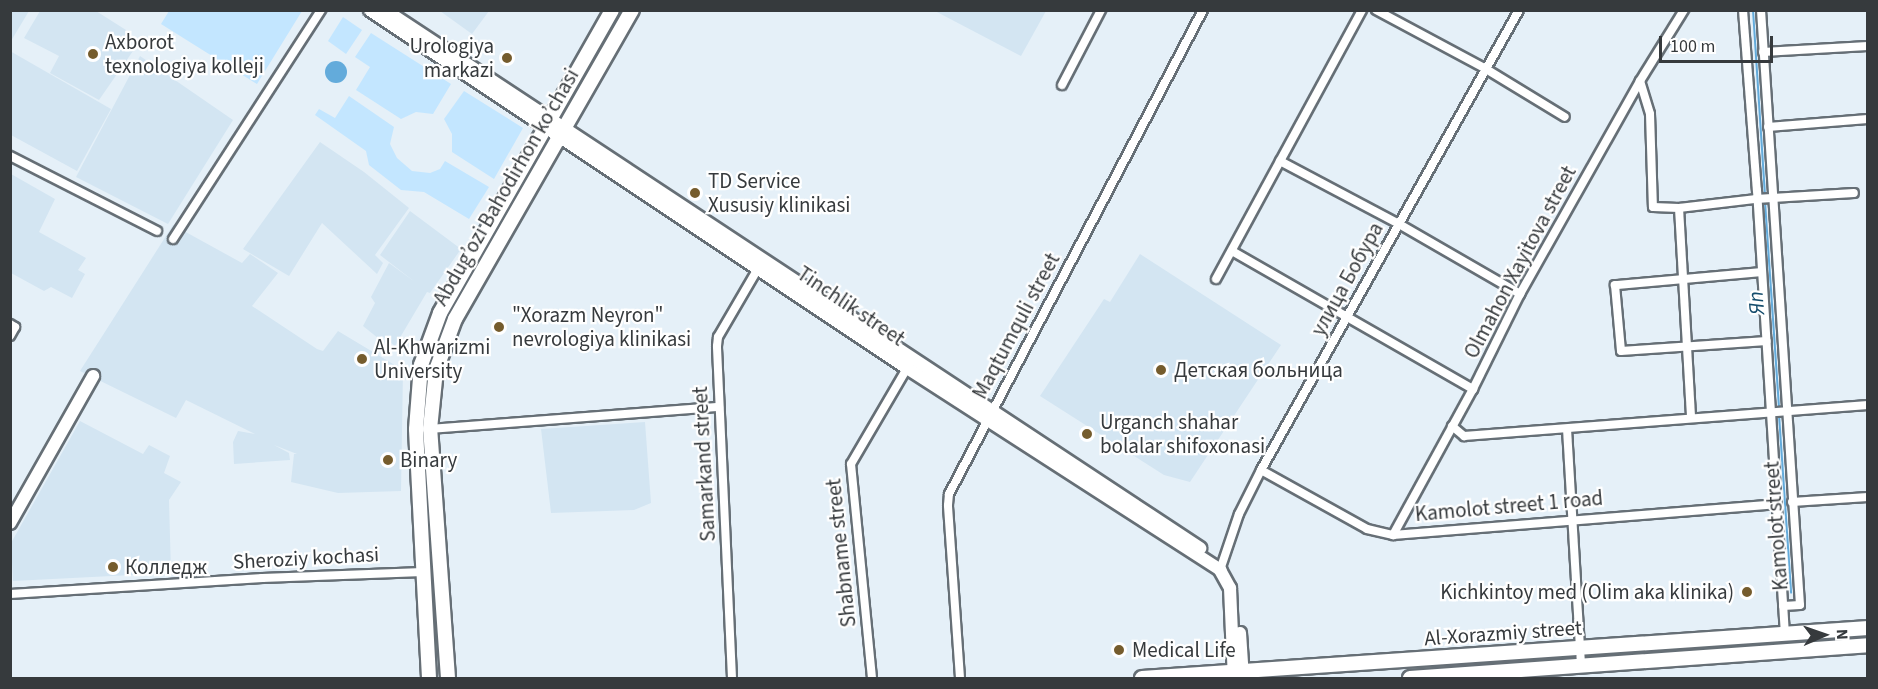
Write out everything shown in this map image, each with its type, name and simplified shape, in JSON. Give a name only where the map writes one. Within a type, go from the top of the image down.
[{"type":"main road","points":[[370,10],[546,122]]},
{"type":"main road","points":[[385,10],[546,122]]},
{"type":"main road","name":"Abdug’ozi Bahodirhon ko’chasi","points":[[448,678],[417,398],[422,365],[440,313],[546,122],[612,10]]},
{"type":"main road","name":"Abdug’ozi Bahodirhon ko’chasi","points":[[429,678],[423,572],[425,475],[436,370],[454,319],[633,10]]},
{"type":"main road","name":"Tinchlik street","points":[[546,122],[761,264],[916,362],[990,414],[1232,572],[1237,586],[1238,675]]},
{"type":"main road","name":"Tinchlik street","points":[[761,264],[907,368],[990,414]]},
{"type":"main road","points":[[10,524],[93,376]]},
{"type":"main road","name":"Al-Xorazmiy street","points":[[1142,678],[1238,675],[1868,628]]},
{"type":"main road","name":"Al-Xorazmiy street","points":[[1410,678],[1868,645]]},
{"type":"street","points":[[173,239],[321,10]]},
{"type":"street","points":[[1062,85],[1101,10]]},
{"type":"street","name":"Maqtumquli street","points":[[960,678],[948,501],[990,414],[1203,10]]},
{"type":"street","points":[[1216,279],[1362,10]]},
{"type":"street","points":[[1376,10],[1486,69],[1565,117]]},
{"type":"street","name":"улица Бобура","points":[[1222,567],[1239,514],[1261,470],[1519,10]]},
{"type":"street","name":"Olmahon Xayitova street","points":[[1393,535],[1473,389],[1520,294],[1640,81],[1684,10]]},
{"type":"street","name":"Kamolot street","points":[[1743,10],[1783,606],[1800,605],[1761,10]]},
{"type":"street","points":[[1763,52],[1868,46]]},
{"type":"street","points":[[1640,81],[1650,114],[1653,207],[1679,208],[1756,199],[1854,193]]},
{"type":"street","points":[[1768,127],[1868,119]]},
{"type":"street","points":[[10,156],[157,231]]},
{"type":"street","points":[[1280,161],[1399,224],[1520,294]]},
{"type":"street","points":[[1679,208],[1691,417]]},
{"type":"street","points":[[1232,251],[1473,389]]},
{"type":"street","name":"Samarkand street","points":[[732,678],[719,407],[718,337],[761,264]]},
{"type":"street","points":[[1762,272],[1615,285],[1621,351],[1767,341]]},
{"type":"street","points":[[10,324],[15,327],[10,336]]},
{"type":"street","name":"Shabname street","points":[[872,678],[851,464],[907,368]]},
{"type":"street","points":[[1452,426],[1464,436],[1868,405]]},
{"type":"street","points":[[430,429],[719,407]]},
{"type":"street","points":[[1568,429],[1581,667]]},
{"type":"street","name":"Kamolot street 1 road","points":[[1261,470],[1367,529],[1393,535],[1572,518],[1776,504]]},
{"type":"street","points":[[1792,502],[1868,497]]},
{"type":"street","name":"Sheroziy kochasi","points":[[10,594],[282,577],[423,572]]},
{"type":"street","points":[[1783,606],[1785,634]]},
{"type":"shaded area","points":[[10,11],[29,11],[11,41]]},
{"type":"shaded area","name":"Axborot texnologiya kolleji","points":[[40,11],[96,11],[126,30],[133,51],[99,100],[50,73],[59,56],[24,38]]},
{"type":"shaded area","points":[[169,11],[302,11],[257,84],[161,24]]},
{"type":"shaded area","points":[[440,11],[489,11],[472,34]]},
{"type":"shaded area","points":[[935,11],[1046,11],[1021,56]]},
{"type":"shaded area","points":[[343,17],[362,30],[346,54],[328,41]]},
{"type":"shaded area","points":[[371,33],[451,84],[433,114],[416,112],[401,119],[356,90],[370,67],[355,57]]},
{"type":"shaded area","points":[[10,51],[111,109],[77,171],[11,135]]},
{"type":"shaded area","points":[[140,56],[233,120],[168,224],[76,177]]},
{"type":"shaded area","points":[[464,91],[523,128],[494,179],[452,152],[452,134],[444,119]]},
{"type":"shaded area","points":[[349,96],[394,127],[390,144],[397,158],[412,171],[430,173],[440,169],[445,161],[489,187],[469,219],[424,192],[401,190],[369,165],[366,151],[315,115],[319,109],[335,118]]},
{"type":"shaded area","points":[[320,142],[364,172],[409,208],[375,255],[383,263],[377,274],[322,223],[289,276],[243,249]]},
{"type":"shaded area","points":[[11,174],[55,199],[39,232],[86,258],[78,270],[85,274],[72,298],[51,287],[44,291],[11,273]]},
{"type":"shaded area","points":[[410,211],[461,249],[430,293],[427,292],[395,346],[382,336],[378,338],[363,326],[375,303],[371,297],[389,263],[415,282],[380,255]]},
{"type":"shaded area","points":[[173,225],[242,263],[250,254],[278,273],[252,306],[317,349],[323,351],[338,331],[403,370],[401,491],[338,493],[291,482],[294,454],[297,454],[274,445],[289,453],[290,460],[234,464],[233,442],[238,431],[255,434],[186,400],[176,418],[80,371]]},
{"type":"shaded area","name":"Детская больница","points":[[1140,254],[1281,345],[1190,482],[1164,475],[1040,396],[1104,299],[1110,302]]},
{"type":"shaded area","points":[[80,421],[143,454],[149,445],[170,456],[164,473],[181,482],[169,500],[171,573],[13,581],[11,543]]},
{"type":"shaded area","points":[[645,422],[651,503],[634,510],[551,513],[541,429]]},
{"type":"water","points":[[336,61],[344,64],[347,72],[344,80],[336,83],[328,80],[325,72],[328,64]]},
{"type":"waterway","name":"Яп","points":[[1753,10],[1765,196]]},
{"type":"waterway","name":"Яп","points":[[1765,202],[1779,409]]},
{"type":"waterway","name":"Яп","points":[[1779,415],[1791,593]]},
{"type":"place","name":"Axborot texnologiya kolleji","points":[[93,54]]},
{"type":"place","name":"Urologiya markazi","points":[[507,58]]},
{"type":"place","name":"TD Service Xususiy klinikasi","points":[[695,193]]},
{"type":"place","name":"\"Xorazm Neyron\" nevrologiya klinikasi","points":[[499,327]]},
{"type":"place","name":"Al-Khwarizmi University","points":[[362,359]]},
{"type":"place","name":"Детская больница","points":[[1161,370]]},
{"type":"place","name":"Urganch shahar bolalar shifoxonasi","points":[[1087,434]]},
{"type":"place","name":"Binary","points":[[388,460]]},
{"type":"place","name":"Колледж","points":[[113,567]]},
{"type":"place","name":"Kichkintoy med (Olim aka klinika)","points":[[1747,592]]},
{"type":"place","name":"Medical Life","points":[[1119,650]]}]
